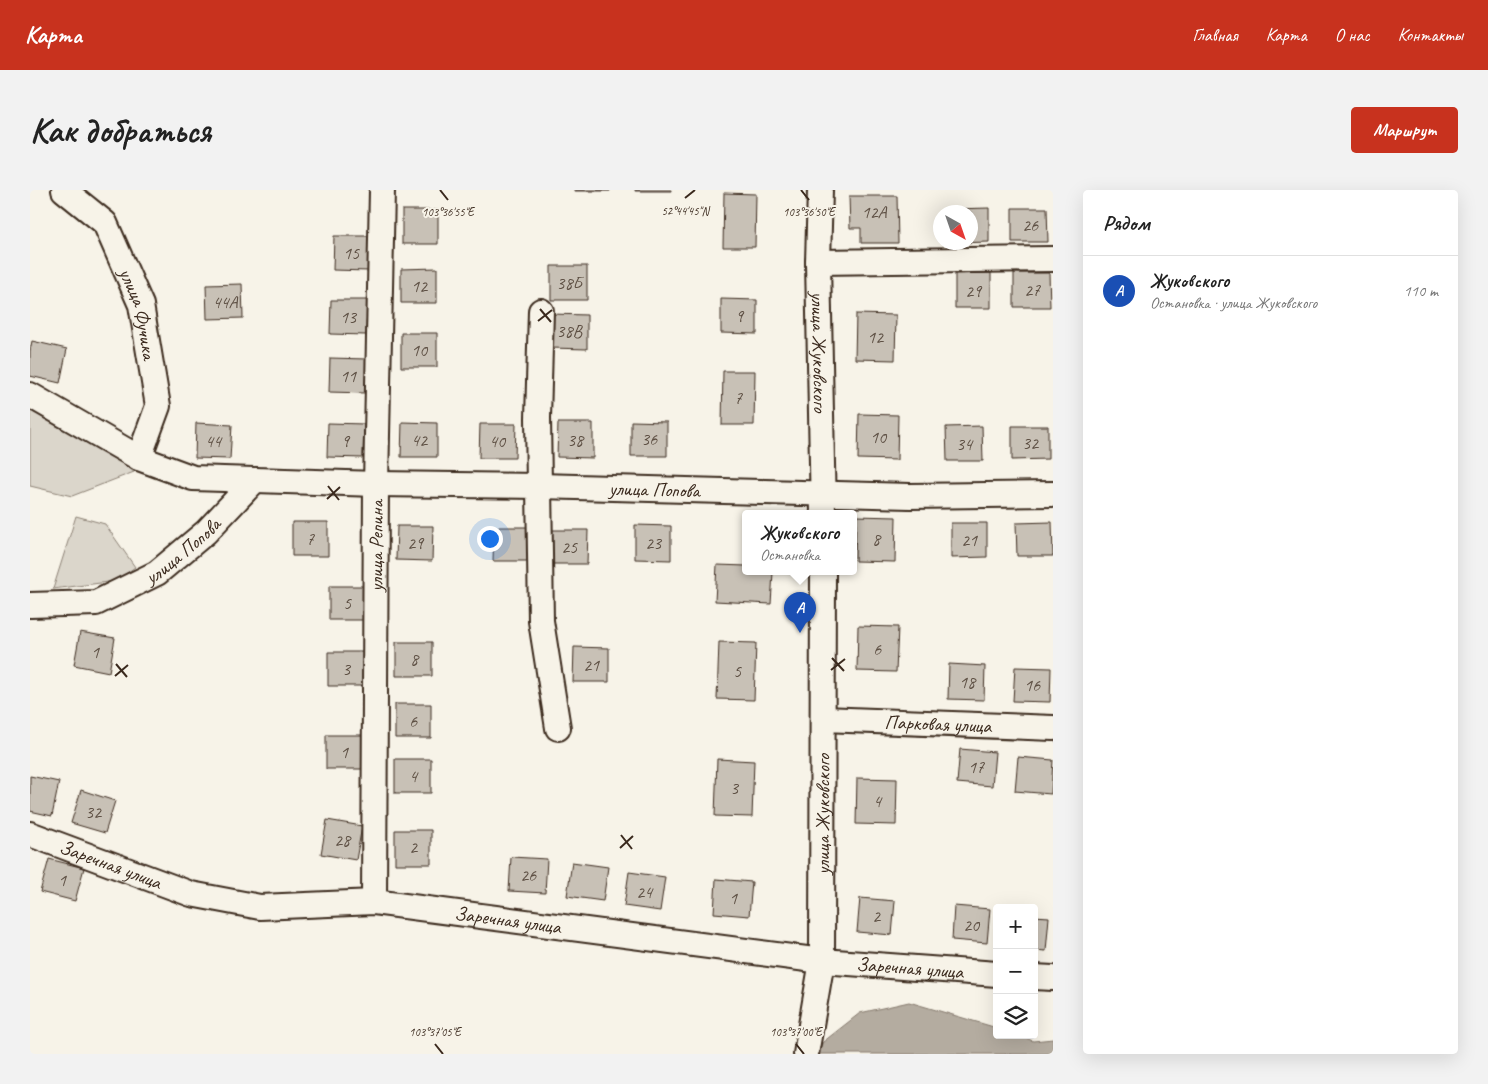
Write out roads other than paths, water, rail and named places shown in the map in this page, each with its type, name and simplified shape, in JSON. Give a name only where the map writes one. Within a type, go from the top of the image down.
[{"type":"street","name":"улица Фучика","points":[[64,190],[105,223],[142,305],[158,406],[139,458]]},
{"type":"street","name":"улица Репина","points":[[374,902],[376,484],[382,190]]},
{"type":"street","name":"улица Жуковского","points":[[820,190],[818,262],[823,504]]},
{"type":"street","points":[[818,262],[1053,259]]},
{"type":"street","points":[[540,311],[538,418],[541,621],[558,728]]},
{"type":"street","name":"улица Попова","points":[[30,395],[139,458],[193,478],[376,484],[539,486],[823,504],[910,496],[1053,494]]},
{"type":"street","name":"улица Попова","points":[[30,605],[96,603],[157,573],[206,532],[255,480]]},
{"type":"street","name":"улица Жуковского","points":[[806,1054],[822,961],[823,575]]},
{"type":"street","name":"Парковая улица","points":[[823,719],[1053,728]]},
{"type":"street","name":"Заречная улица","points":[[30,834],[191,894],[260,906],[374,902],[822,961],[993,974]]},
{"type":"street","points":[[1038,977],[1053,978]]},
{"type":"place","name":"Жуковского","points":[[800,633]]}]
